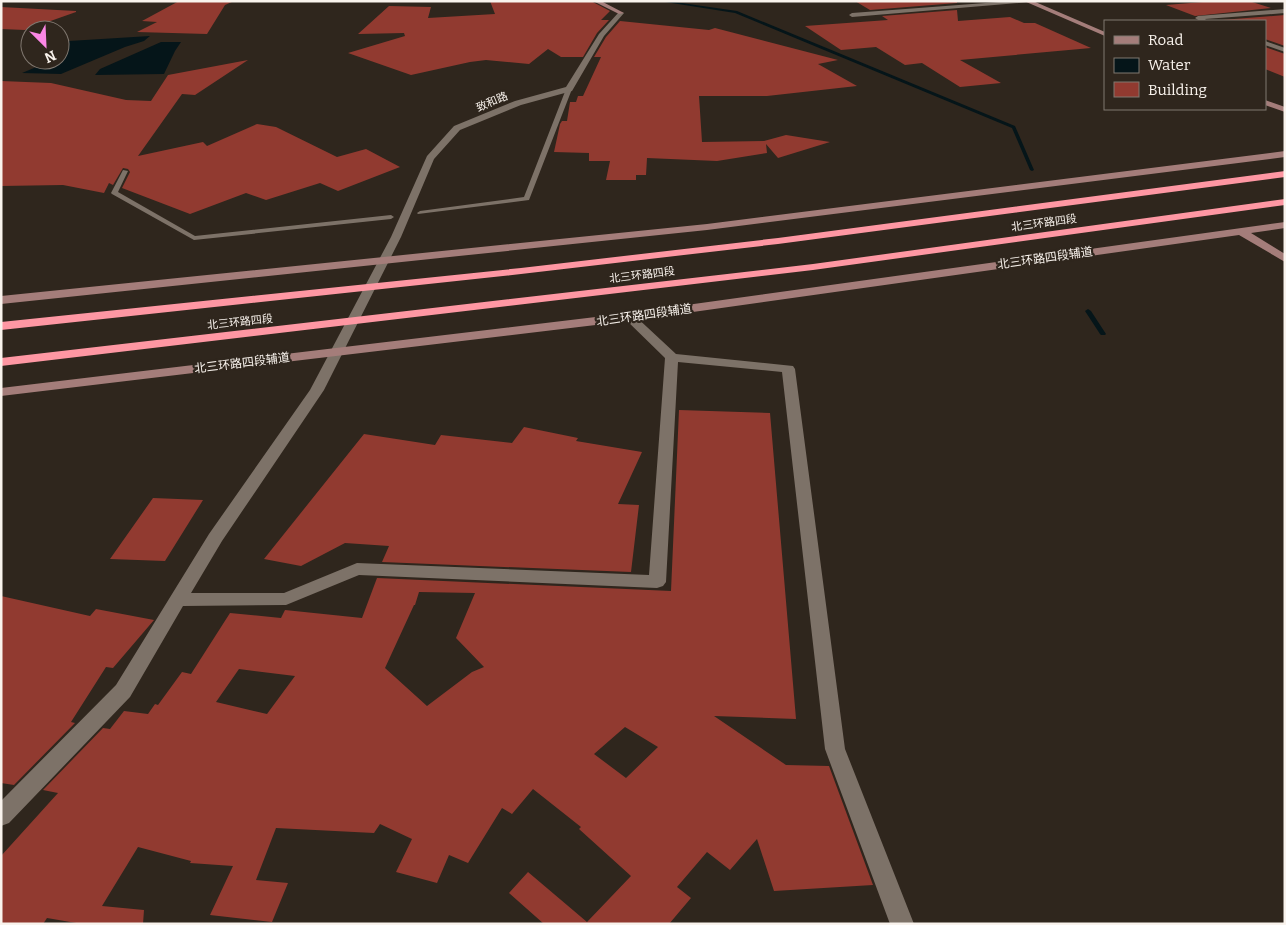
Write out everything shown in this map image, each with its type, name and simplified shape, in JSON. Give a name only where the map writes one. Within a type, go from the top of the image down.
[{"type":"highway","name":"北三环路四段","points":[[1,326],[512,272],[778,241],[1285,174]]},
{"type":"highway","name":"北三环路四段","points":[[1,362],[813,267],[1285,202]]},
{"type":"main road","points":[[596,1],[621,13]]},
{"type":"main road","points":[[1043,1],[1104,26]]},
{"type":"main road","points":[[1028,2],[1104,34]]},
{"type":"main road","points":[[1266,102],[1285,110]]},
{"type":"main road","points":[[1,300],[706,227],[1285,154]]},
{"type":"main road","name":"北三环路四段辅道","points":[[1,392],[629,317],[1285,225]]},
{"type":"main road","points":[[1241,231],[1285,259]]},
{"type":"street","points":[[852,15],[1038,1]]},
{"type":"street","points":[[1202,20],[1198,18],[1285,11]]},
{"type":"street","points":[[569,89],[601,35],[621,13]]},
{"type":"street","points":[[1266,43],[1285,50]]},
{"type":"street","name":"致和路","points":[[1,816],[123,691],[215,538],[317,390],[396,237],[430,158],[457,128],[518,103],[569,89]]},
{"type":"street","points":[[629,317],[672,356],[788,370],[835,749],[902,924]]},
{"type":"street","points":[[178,600],[286,599],[357,569],[657,582],[672,356]]},
{"type":"lane","points":[[420,213],[527,199],[569,89]]},
{"type":"lane","points":[[125,171],[114,194],[194,238],[391,217]]},
{"type":"water","points":[[150,36],[144,41],[61,74],[22,73],[29,70],[70,70],[70,41]]},
{"type":"water","points":[[161,42],[181,42],[164,74],[95,75],[100,69]]},
{"type":"building","points":[[179,1],[234,1],[225,5],[207,34],[137,32],[157,22],[142,21]]},
{"type":"building","points":[[490,1],[591,1],[610,11],[601,20],[609,20],[597,33],[583,57],[561,57],[548,49],[529,64],[486,60],[411,75],[348,53],[405,36],[404,33],[358,34],[389,6],[431,7],[428,18],[495,14]]},
{"type":"building","points":[[855,1],[957,1],[957,3],[870,10]]},
{"type":"building","points":[[1215,1],[1249,1],[1271,8],[1195,16],[1166,5]]},
{"type":"building","points":[[1,7],[76,11],[53,20],[20,20],[20,30],[1,29]]},
{"type":"building","points":[[957,10],[958,21],[1010,17],[1024,23],[1035,23],[1091,48],[960,60],[1001,83],[960,87],[922,63],[905,65],[876,47],[841,50],[805,26],[888,20],[882,16]]},
{"type":"building","points":[[1285,15],[1285,46],[1266,39],[1266,20],[1222,20]]},
{"type":"building","points":[[620,21],[709,30],[715,28],[838,60],[818,64],[857,86],[767,96],[699,96],[702,142],[764,141],[786,135],[830,142],[778,158],[766,144],[767,153],[717,161],[647,158],[646,175],[636,175],[636,180],[606,180],[610,161],[589,161],[589,153],[554,152],[560,124],[562,121],[567,121],[570,102],[576,102],[578,96],[583,96],[601,57],[594,57],[606,37]]},
{"type":"building","points":[[1266,47],[1285,54],[1285,77],[1266,69]]},
{"type":"building","points":[[248,60],[195,95],[182,94],[138,156],[203,142],[207,146],[257,124],[276,127],[337,157],[366,149],[400,167],[338,191],[320,183],[266,200],[246,193],[190,214],[122,188],[130,172],[128,169],[123,168],[113,185],[109,183],[104,193],[63,185],[1,186],[1,81],[51,83],[126,100],[151,101],[168,75]]},
{"type":"building","points":[[679,410],[770,413],[796,719],[714,716],[786,765],[829,766],[873,885],[774,891],[757,839],[730,870],[707,852],[677,887],[691,898],[669,924],[544,924],[509,893],[528,872],[587,922],[631,876],[579,829],[581,827],[533,789],[512,814],[502,808],[468,863],[449,855],[437,883],[396,872],[412,839],[380,824],[374,833],[276,828],[256,880],[288,883],[272,922],[210,915],[233,866],[190,863],[191,861],[138,847],[102,906],[144,910],[143,924],[82,924],[47,918],[43,924],[1,924],[1,856],[58,793],[43,790],[103,728],[110,729],[124,711],[148,714],[155,704],[158,705],[182,672],[191,674],[230,613],[281,618],[285,610],[362,618],[377,578],[671,591]],"holes":[[[419,592],[475,593],[456,638],[484,667],[472,672],[427,706],[385,668],[415,605]],[[239,669],[295,676],[267,714],[216,702]],[[625,727],[658,747],[626,778],[594,754]]]},
{"type":"building","points":[[524,427],[578,438],[576,441],[642,452],[618,504],[639,505],[631,572],[382,562],[389,546],[345,543],[301,566],[264,559],[364,434],[435,445],[441,435],[512,443]]},
{"type":"building","points":[[153,498],[203,500],[165,561],[110,559]]},
{"type":"building","points":[[1,596],[90,616],[96,609],[154,620],[113,668],[106,667],[71,722],[75,723],[14,785],[1,783]]},
{"type":"waterway","points":[[660,1],[736,12],[1014,127],[1032,170]]},
{"type":"waterway","points":[[1088,311],[1103,334]]}]
